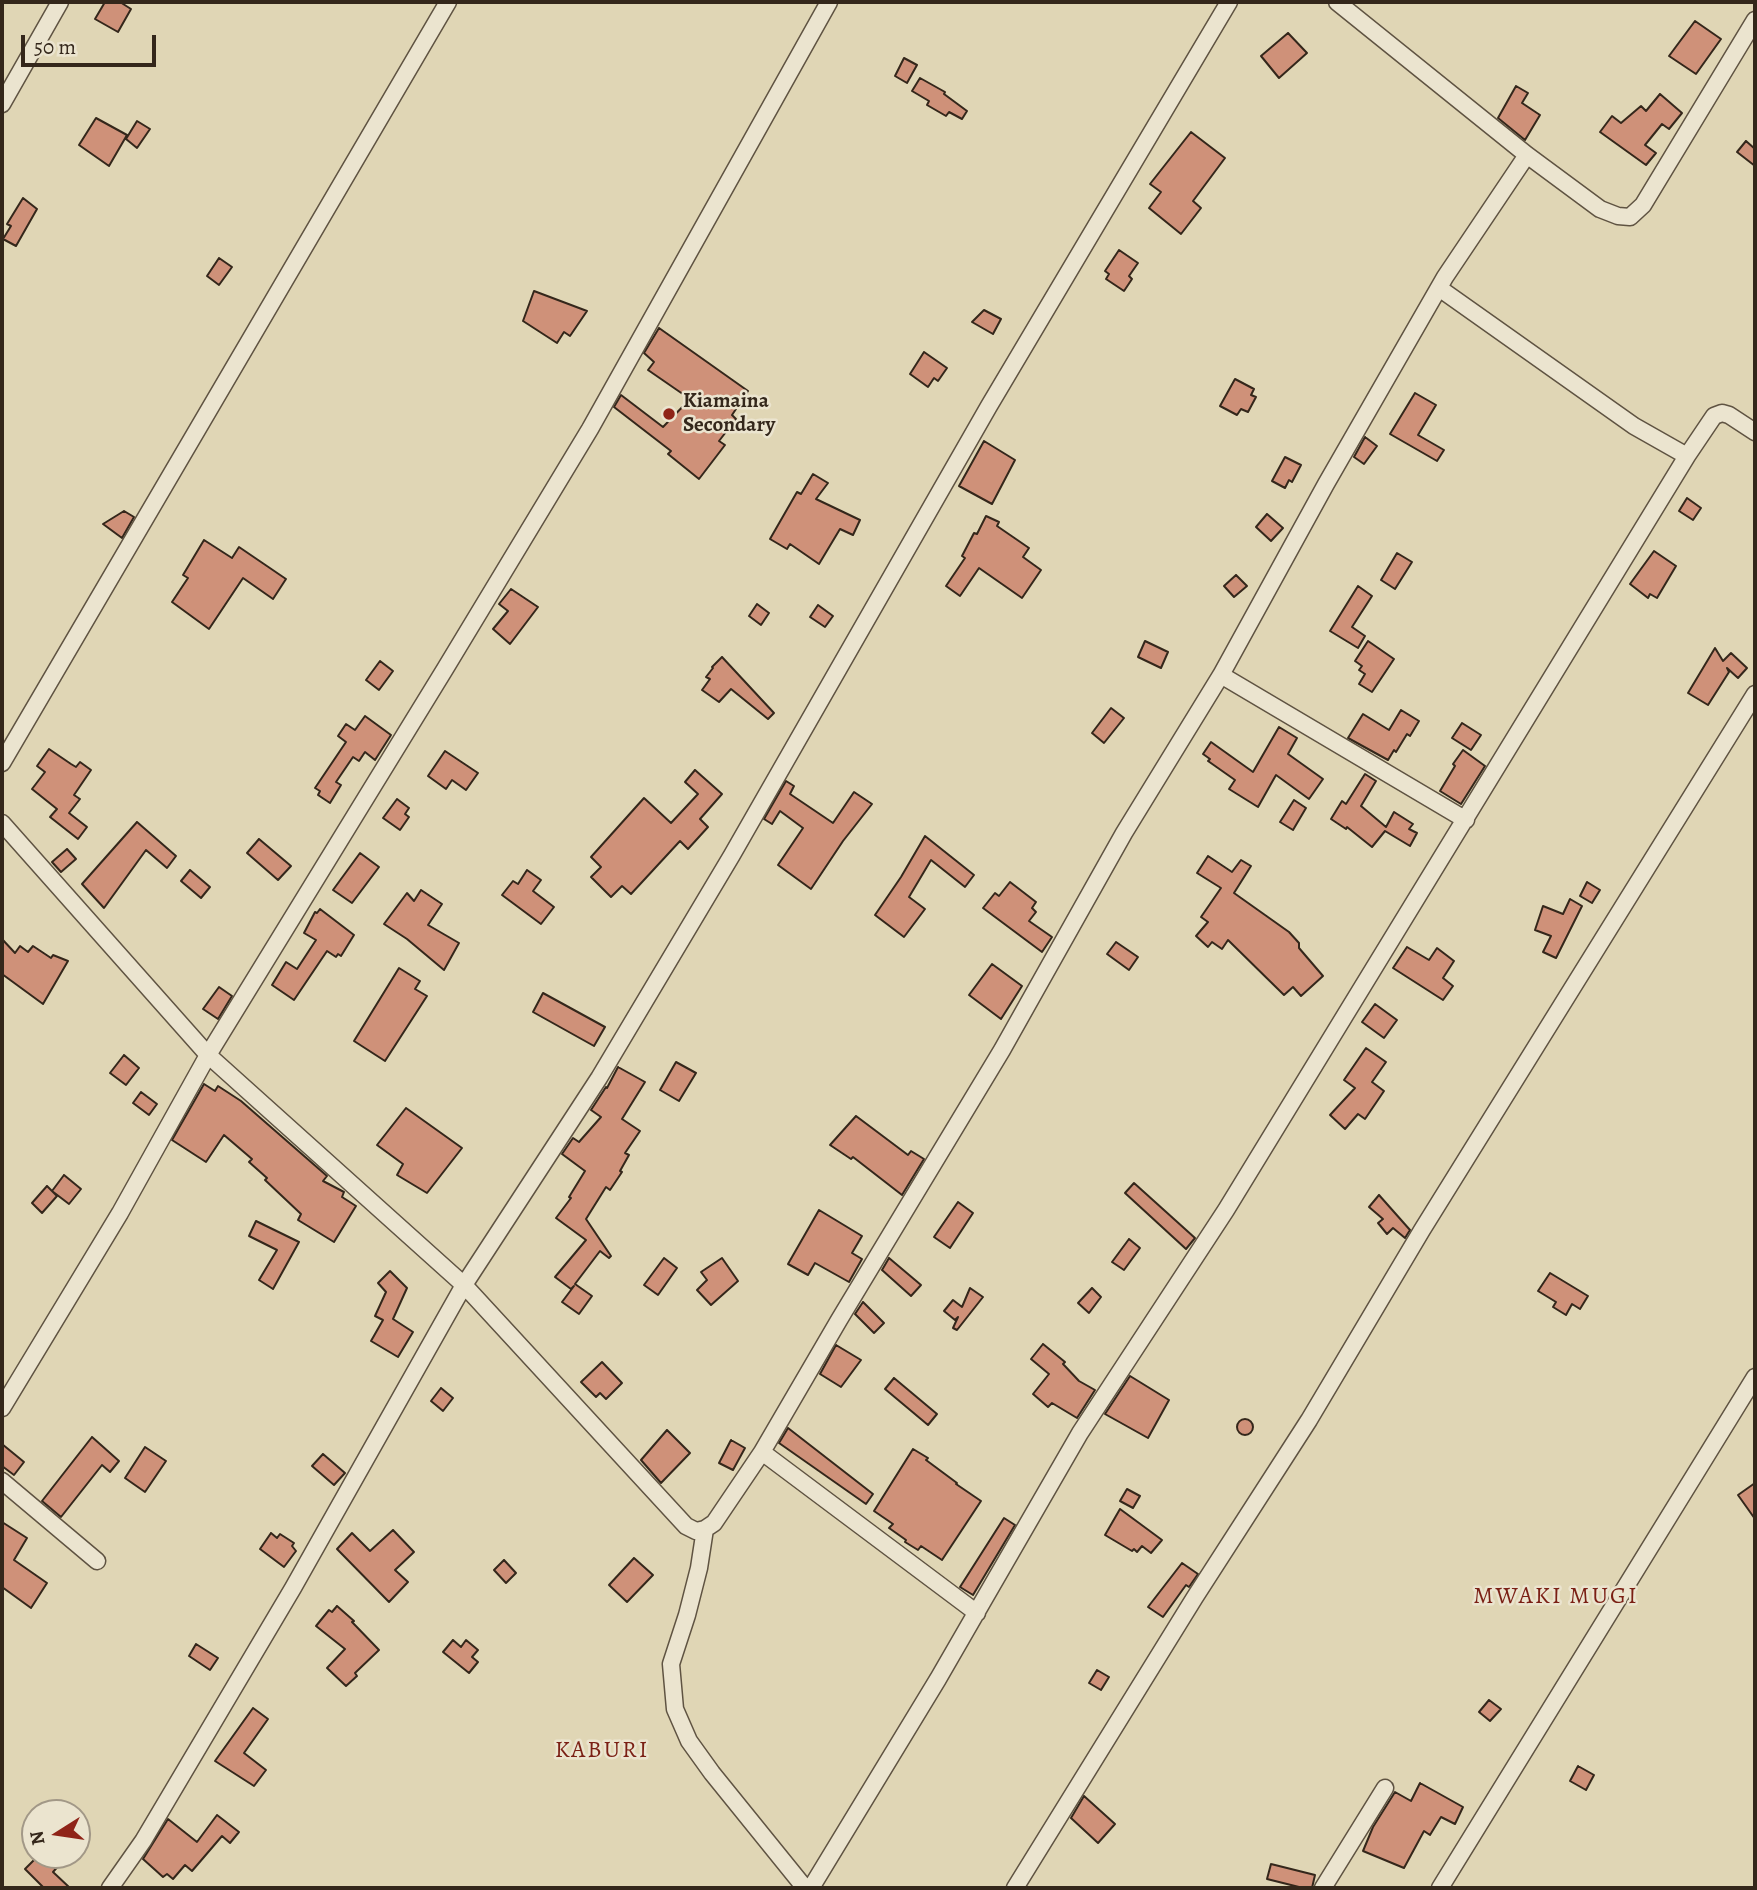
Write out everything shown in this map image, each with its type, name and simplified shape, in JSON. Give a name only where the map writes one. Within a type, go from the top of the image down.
[{"type":"street","points":[[2,104],[60,2]]},
{"type":"street","points":[[2,762],[448,2]]},
{"type":"street","points":[[2,1408],[120,1213],[208,1055],[590,429],[830,2]]},
{"type":"street","points":[[110,1888],[143,1841],[293,1588],[464,1285],[598,1078],[732,855],[989,407],[1229,2]]},
{"type":"street","points":[[1337,2],[1527,155],[1600,209],[1618,216],[1630,217],[1643,205],[1755,20]]},
{"type":"street","points":[[2,823],[208,1055],[464,1285],[686,1526],[696,1531],[705,1529],[714,1523],[762,1452],[1002,1050],[1124,833],[1221,676],[1325,484],[1439,288],[1527,155]]},
{"type":"street","points":[[1439,288],[1634,425],[1687,456]]},
{"type":"street","points":[[811,1888],[977,1613],[1080,1433],[1226,1210],[1687,456],[1714,416],[1722,413],[1755,432]]},
{"type":"street","points":[[1221,676],[1466,820]]},
{"type":"street","points":[[1015,1888],[1308,1420],[1755,695]]},
{"type":"street","points":[[1440,1888],[1755,1377]]},
{"type":"street","points":[[762,1452],[977,1613]]},
{"type":"street","points":[[2,1481],[97,1561]]},
{"type":"street","points":[[705,1529],[699,1568],[671,1664],[674,1709],[689,1741],[712,1773],[805,1888]]},
{"type":"street","points":[[1323,1888],[1385,1788]]},
{"type":"building","points":[[105,2],[120,2],[131,9],[118,32],[95,19]]},
{"type":"building","points":[[1695,21],[1721,39],[1696,74],[1669,56]]},
{"type":"building","points":[[1288,33],[1307,53],[1279,78],[1261,56]]},
{"type":"building","points":[[904,58],[917,65],[907,83],[895,76]]},
{"type":"building","points":[[920,78],[945,92],[944,94],[967,111],[962,119],[949,112],[946,116],[927,105],[929,101],[912,91]]},
{"type":"building","points":[[1516,86],[1528,93],[1522,103],[1540,115],[1525,140],[1498,118]]},
{"type":"building","points":[[1660,94],[1682,113],[1669,129],[1662,124],[1645,145],[1656,153],[1646,165],[1600,132],[1612,116],[1621,123],[1641,106],[1646,111]]},
{"type":"building","points":[[96,118],[127,135],[109,166],[79,145]]},
{"type":"building","points":[[137,121],[150,129],[137,148],[126,139]]},
{"type":"building","points":[[1191,132],[1225,158],[1193,201],[1201,208],[1181,234],[1149,208],[1161,192],[1150,184]]},
{"type":"building","points":[[1746,141],[1755,149],[1755,166],[1737,152]]},
{"type":"building","points":[[23,198],[37,209],[16,246],[3,239],[11,226],[7,224]]},
{"type":"building","points":[[1119,250],[1138,263],[1129,276],[1132,279],[1124,291],[1106,279],[1109,274],[1105,271]]},
{"type":"building","points":[[219,258],[232,267],[219,285],[207,276]]},
{"type":"building","points":[[534,291],[587,311],[570,336],[564,332],[557,343],[523,321]]},
{"type":"building","points":[[984,310],[1001,319],[993,334],[972,322]]},
{"type":"building","points":[[659,328],[748,391],[732,415],[736,419],[719,441],[725,445],[699,479],[668,454],[671,451],[614,407],[621,395],[663,427],[690,399],[648,370],[654,362],[644,353]]},
{"type":"building","points":[[924,352],[947,368],[938,381],[934,378],[928,387],[910,374]]},
{"type":"building","points":[[1235,379],[1254,389],[1251,395],[1256,397],[1248,412],[1241,409],[1237,415],[1220,406]]},
{"type":"building","points":[[1415,393],[1436,405],[1418,435],[1444,450],[1437,461],[1390,434]]},
{"type":"building","points":[[1365,437],[1377,446],[1364,464],[1354,457]]},
{"type":"building","points":[[984,441],[1015,460],[992,504],[959,486]]},
{"type":"building","points":[[1285,457],[1301,465],[1292,482],[1289,480],[1285,488],[1272,481]]},
{"type":"building","points":[[813,474],[828,483],[816,499],[860,520],[853,535],[840,529],[819,564],[790,544],[787,549],[770,539],[797,492],[801,494]]},
{"type":"building","points":[[1687,498],[1701,508],[1693,520],[1679,511]]},
{"type":"building","points":[[124,511],[134,517],[122,538],[103,524]]},
{"type":"building","points":[[1267,514],[1283,528],[1271,541],[1256,527]]},
{"type":"building","points":[[986,516],[999,522],[997,526],[1029,548],[1023,557],[1041,570],[1022,598],[979,568],[960,596],[946,586],[965,558],[962,556]]},
{"type":"building","points":[[204,540],[232,558],[239,547],[286,579],[273,599],[243,578],[209,629],[172,602],[188,578],[183,575]]},
{"type":"building","points":[[1654,551],[1676,566],[1657,598],[1650,594],[1648,598],[1630,584]]},
{"type":"building","points":[[1397,553],[1412,562],[1395,589],[1381,580]]},
{"type":"building","points":[[1236,575],[1247,586],[1234,597],[1224,586]]},
{"type":"building","points":[[1358,586],[1372,596],[1352,627],[1365,636],[1358,648],[1330,631]]},
{"type":"building","points":[[511,589],[538,607],[510,644],[493,629],[508,611],[499,604]]},
{"type":"building","points":[[757,604],[769,613],[761,625],[749,616]]},
{"type":"building","points":[[818,605],[833,616],[825,627],[810,617]]},
{"type":"building","points":[[1145,641],[1168,652],[1161,668],[1138,657]]},
{"type":"building","points":[[1368,641],[1394,659],[1372,692],[1359,684],[1365,674],[1359,670],[1362,666],[1355,661]]},
{"type":"building","points":[[1715,648],[1723,661],[1731,653],[1747,668],[1738,678],[1727,668],[1729,672],[1708,705],[1688,693]]},
{"type":"building","points":[[722,657],[774,713],[768,719],[731,689],[719,702],[702,690],[710,679],[706,677],[712,667]]},
{"type":"building","points":[[380,661],[393,671],[379,690],[366,680]]},
{"type":"building","points":[[1111,708],[1124,718],[1104,743],[1092,733]]},
{"type":"building","points":[[1401,710],[1419,721],[1410,736],[1407,734],[1388,760],[1348,738],[1363,714],[1389,730]]},
{"type":"building","points":[[365,716],[391,735],[375,760],[365,752],[359,761],[353,757],[336,782],[341,785],[330,803],[318,795],[320,791],[315,788],[346,742],[338,736],[346,724],[355,730]]},
{"type":"building","points":[[1462,723],[1481,735],[1471,750],[1452,738]]},
{"type":"building","points":[[1279,727],[1297,738],[1288,754],[1323,779],[1309,799],[1276,775],[1258,807],[1229,789],[1235,780],[1208,761],[1210,759],[1203,754],[1211,742],[1253,772]]},
{"type":"building","points":[[49,749],[76,767],[80,762],[91,770],[74,795],[80,799],[69,813],[87,827],[78,839],[50,817],[57,809],[32,789],[45,772],[37,766]]},
{"type":"building","points":[[1463,750],[1485,766],[1461,804],[1440,791]]},
{"type":"building","points":[[445,751],[478,773],[466,790],[452,780],[446,789],[428,776]]},
{"type":"building","points":[[695,770],[722,794],[700,819],[708,827],[688,849],[680,841],[631,894],[622,886],[611,897],[591,877],[601,867],[591,857],[644,798],[671,823],[698,794],[685,782]]},
{"type":"building","points":[[1365,774],[1376,781],[1361,806],[1386,827],[1394,812],[1413,824],[1409,829],[1417,833],[1410,846],[1385,831],[1372,847],[1347,827],[1346,829],[1331,819],[1342,801],[1346,804]]},
{"type":"building","points":[[786,781],[794,786],[790,794],[833,823],[854,792],[872,804],[811,889],[778,865],[803,828],[780,811],[772,824],[764,819]]},
{"type":"building","points":[[397,799],[409,808],[405,814],[409,817],[400,830],[383,818]]},
{"type":"building","points":[[1294,800],[1306,808],[1293,830],[1280,822]]},
{"type":"building","points":[[137,822],[176,856],[167,868],[146,850],[104,908],[82,884]]},
{"type":"building","points":[[925,836],[974,875],[965,887],[931,860],[909,897],[925,909],[904,937],[875,915]]},
{"type":"building","points":[[259,839],[291,866],[278,880],[247,853]]},
{"type":"building","points":[[67,849],[76,859],[61,872],[52,862]]},
{"type":"building","points":[[360,853],[379,867],[352,903],[333,890]]},
{"type":"building","points":[[1208,856],[1232,872],[1241,860],[1251,866],[1234,893],[1289,932],[1323,976],[1301,996],[1293,987],[1284,995],[1228,940],[1222,949],[1212,942],[1208,947],[1196,936],[1208,922],[1201,917],[1221,888],[1197,873]]},
{"type":"building","points":[[190,870],[210,887],[201,898],[181,881]]},
{"type":"building","points":[[527,870],[541,880],[533,891],[554,907],[541,924],[502,895],[513,881],[518,884]]},
{"type":"building","points":[[1010,882],[1036,902],[1032,908],[1036,912],[1029,921],[1052,937],[1042,952],[983,908],[995,893],[999,896]]},
{"type":"building","points":[[1587,882],[1600,890],[1592,903],[1580,896]]},
{"type":"building","points":[[421,890],[442,904],[428,925],[459,943],[444,970],[384,924],[407,893],[414,901]]},
{"type":"building","points":[[1570,899],[1582,906],[1556,958],[1543,952],[1551,936],[1535,930],[1543,906],[1563,914]]},
{"type":"building","points":[[320,909],[354,935],[341,956],[338,954],[336,957],[327,951],[294,1000],[272,985],[286,962],[297,969],[316,940],[304,933],[315,912]]},
{"type":"building","points":[[2,939],[15,953],[20,946],[28,952],[33,946],[51,958],[53,955],[68,961],[43,1004],[2,974]]},
{"type":"building","points":[[1116,942],[1138,957],[1129,970],[1107,954]]},
{"type":"building","points":[[1407,947],[1429,960],[1437,948],[1454,961],[1443,978],[1453,986],[1443,1000],[1393,968]]},
{"type":"building","points":[[992,964],[1022,986],[1001,1019],[969,995]]},
{"type":"building","points":[[399,968],[420,981],[415,989],[427,996],[385,1061],[354,1041]]},
{"type":"building","points":[[219,987],[232,996],[218,1019],[203,1009]]},
{"type":"building","points":[[543,993],[605,1027],[594,1046],[533,1012]]},
{"type":"building","points":[[1375,1004],[1397,1020],[1384,1038],[1362,1022]]},
{"type":"building","points":[[1366,1048],[1386,1062],[1372,1082],[1384,1091],[1365,1119],[1358,1114],[1345,1129],[1330,1115],[1355,1088],[1344,1080]]},
{"type":"building","points":[[124,1055],[139,1068],[126,1085],[110,1073]]},
{"type":"building","points":[[676,1062],[696,1073],[679,1101],[660,1090]]},
{"type":"building","points":[[618,1067],[645,1082],[622,1119],[640,1131],[625,1153],[629,1155],[620,1171],[622,1172],[610,1190],[606,1187],[586,1219],[611,1256],[609,1258],[600,1251],[575,1284],[592,1296],[579,1314],[562,1302],[574,1286],[571,1289],[555,1277],[586,1240],[556,1218],[571,1198],[569,1197],[585,1171],[562,1154],[573,1138],[579,1142],[601,1117],[591,1110]]},
{"type":"building","points":[[204,1084],[215,1091],[218,1086],[241,1101],[327,1176],[323,1181],[344,1192],[342,1197],[356,1206],[334,1242],[298,1220],[301,1214],[265,1180],[267,1178],[249,1162],[252,1159],[224,1135],[206,1162],[172,1140]]},
{"type":"building","points":[[141,1092],[157,1104],[149,1115],[133,1103]]},
{"type":"building","points":[[406,1108],[462,1148],[427,1193],[397,1175],[403,1164],[377,1145]]},
{"type":"building","points":[[856,1116],[908,1155],[911,1151],[924,1159],[902,1195],[853,1157],[851,1159],[830,1145]]},
{"type":"building","points":[[64,1175],[81,1189],[69,1204],[52,1191]]},
{"type":"building","points":[[1134,1183],[1195,1238],[1186,1249],[1125,1193]]},
{"type":"building","points":[[47,1186],[57,1196],[42,1213],[32,1203]]},
{"type":"building","points":[[1379,1195],[1410,1230],[1405,1238],[1393,1228],[1387,1234],[1378,1223],[1383,1219],[1369,1207]]},
{"type":"building","points":[[958,1202],[973,1213],[950,1248],[934,1237]]},
{"type":"building","points":[[819,1210],[862,1236],[852,1253],[862,1259],[849,1282],[815,1263],[808,1275],[788,1264]]},
{"type":"building","points":[[256,1221],[299,1242],[273,1289],[259,1280],[277,1250],[249,1236]]},
{"type":"building","points":[[1129,1239],[1140,1248],[1124,1270],[1112,1262]]},
{"type":"building","points":[[664,1258],[677,1268],[658,1295],[644,1285]]},
{"type":"building","points":[[722,1258],[738,1281],[711,1305],[697,1290],[707,1280],[701,1272]]},
{"type":"building","points":[[889,1258],[921,1285],[911,1296],[882,1270]]},
{"type":"building","points":[[390,1271],[407,1288],[393,1319],[413,1332],[398,1357],[371,1341],[383,1320],[375,1316],[386,1292],[378,1283]]},
{"type":"building","points":[[1550,1273],[1588,1296],[1580,1309],[1572,1304],[1566,1315],[1553,1307],[1556,1302],[1538,1291]]},
{"type":"building","points":[[970,1288],[983,1297],[957,1330],[953,1328],[958,1317],[955,1320],[944,1311],[953,1300],[962,1307]]},
{"type":"building","points":[[1092,1288],[1101,1297],[1089,1313],[1078,1303]]},
{"type":"building","points":[[863,1302],[884,1323],[874,1333],[855,1314]]},
{"type":"building","points":[[1043,1344],[1065,1362],[1063,1364],[1079,1381],[1095,1390],[1077,1418],[1052,1403],[1048,1407],[1033,1394],[1049,1374],[1031,1359]]},
{"type":"building","points":[[836,1345],[861,1360],[841,1387],[820,1374]]},
{"type":"building","points":[[602,1362],[622,1383],[606,1399],[600,1393],[596,1397],[581,1382]]},
{"type":"building","points":[[1130,1376],[1169,1400],[1148,1438],[1105,1414]]},
{"type":"building","points":[[894,1378],[937,1414],[928,1425],[885,1389]]},
{"type":"building","points":[[441,1388],[453,1398],[443,1411],[431,1401]]},
{"type":"building","points":[[1245,1419],[1251,1421],[1251,1433],[1245,1435],[1239,1433],[1237,1427],[1239,1421]]},
{"type":"building","points":[[788,1428],[873,1494],[866,1504],[779,1443]]},
{"type":"building","points":[[667,1430],[690,1453],[661,1483],[641,1460]]},
{"type":"building","points":[[92,1437],[119,1461],[110,1472],[102,1465],[61,1517],[42,1501]]},
{"type":"building","points":[[731,1440],[745,1448],[733,1470],[719,1463]]},
{"type":"building","points":[[2,1444],[24,1462],[14,1475],[2,1466]]},
{"type":"building","points":[[145,1447],[166,1461],[145,1492],[125,1478]]},
{"type":"building","points":[[913,1449],[981,1501],[942,1560],[921,1546],[918,1550],[905,1542],[906,1540],[889,1528],[893,1524],[874,1511]]},
{"type":"building","points":[[323,1454],[345,1473],[334,1485],[312,1466]]},
{"type":"building","points":[[1755,1483],[1755,1519],[1738,1495]]},
{"type":"building","points":[[1127,1489],[1140,1496],[1133,1508],[1120,1501]]},
{"type":"building","points":[[1120,1509],[1162,1540],[1151,1553],[1142,1546],[1137,1552],[1134,1549],[1132,1551],[1105,1535]]},
{"type":"building","points":[[1004,1518],[1015,1525],[973,1595],[960,1587]]},
{"type":"building","points":[[2,1522],[27,1538],[14,1560],[47,1583],[31,1608],[2,1587]]},
{"type":"building","points":[[393,1530],[414,1552],[395,1570],[408,1582],[389,1602],[337,1549],[352,1533],[370,1551]]},
{"type":"building","points":[[271,1533],[277,1538],[280,1534],[294,1543],[292,1546],[296,1551],[284,1567],[260,1549]]},
{"type":"building","points":[[634,1558],[653,1575],[627,1602],[609,1585]]},
{"type":"building","points":[[504,1560],[516,1573],[506,1583],[494,1570]]},
{"type":"building","points":[[1182,1563],[1198,1574],[1189,1587],[1186,1585],[1163,1617],[1148,1607]]},
{"type":"building","points":[[337,1606],[379,1650],[355,1673],[357,1676],[346,1686],[327,1668],[345,1649],[316,1626],[329,1610],[332,1612]]},
{"type":"building","points":[[453,1640],[461,1647],[466,1640],[478,1650],[472,1657],[478,1662],[469,1673],[443,1652]]},
{"type":"building","points":[[196,1644],[218,1658],[210,1670],[189,1656]]},
{"type":"building","points":[[1097,1670],[1109,1677],[1101,1690],[1089,1683]]},
{"type":"building","points":[[1489,1700],[1501,1709],[1490,1721],[1479,1712]]},
{"type":"building","points":[[253,1708],[268,1719],[244,1753],[266,1770],[254,1786],[215,1761]]},
{"type":"building","points":[[1578,1766],[1594,1775],[1586,1790],[1570,1781]]},
{"type":"building","points":[[1420,1783],[1463,1807],[1455,1824],[1441,1817],[1430,1835],[1424,1831],[1404,1868],[1363,1851],[1373,1827],[1395,1792],[1411,1801]]},
{"type":"building","points":[[1084,1796],[1115,1824],[1098,1843],[1071,1818]]},
{"type":"building","points":[[217,1815],[239,1832],[230,1843],[222,1836],[192,1871],[185,1865],[173,1879],[167,1874],[163,1877],[143,1859],[168,1819],[197,1842]]},
{"type":"building","points":[[1271,1864],[1315,1875],[1312,1888],[1267,1879]]},
{"type":"building","points":[[25,1869],[56,1869],[53,1872],[70,1888],[44,1888]]},
{"type":"place","name":"Kiamaina Secondary","points":[[669,414]]},
{"type":"district","name":"MWAKI MUGI","points":[[1556,1597]]},
{"type":"district","name":"KABURI","points":[[602,1751]]}]
